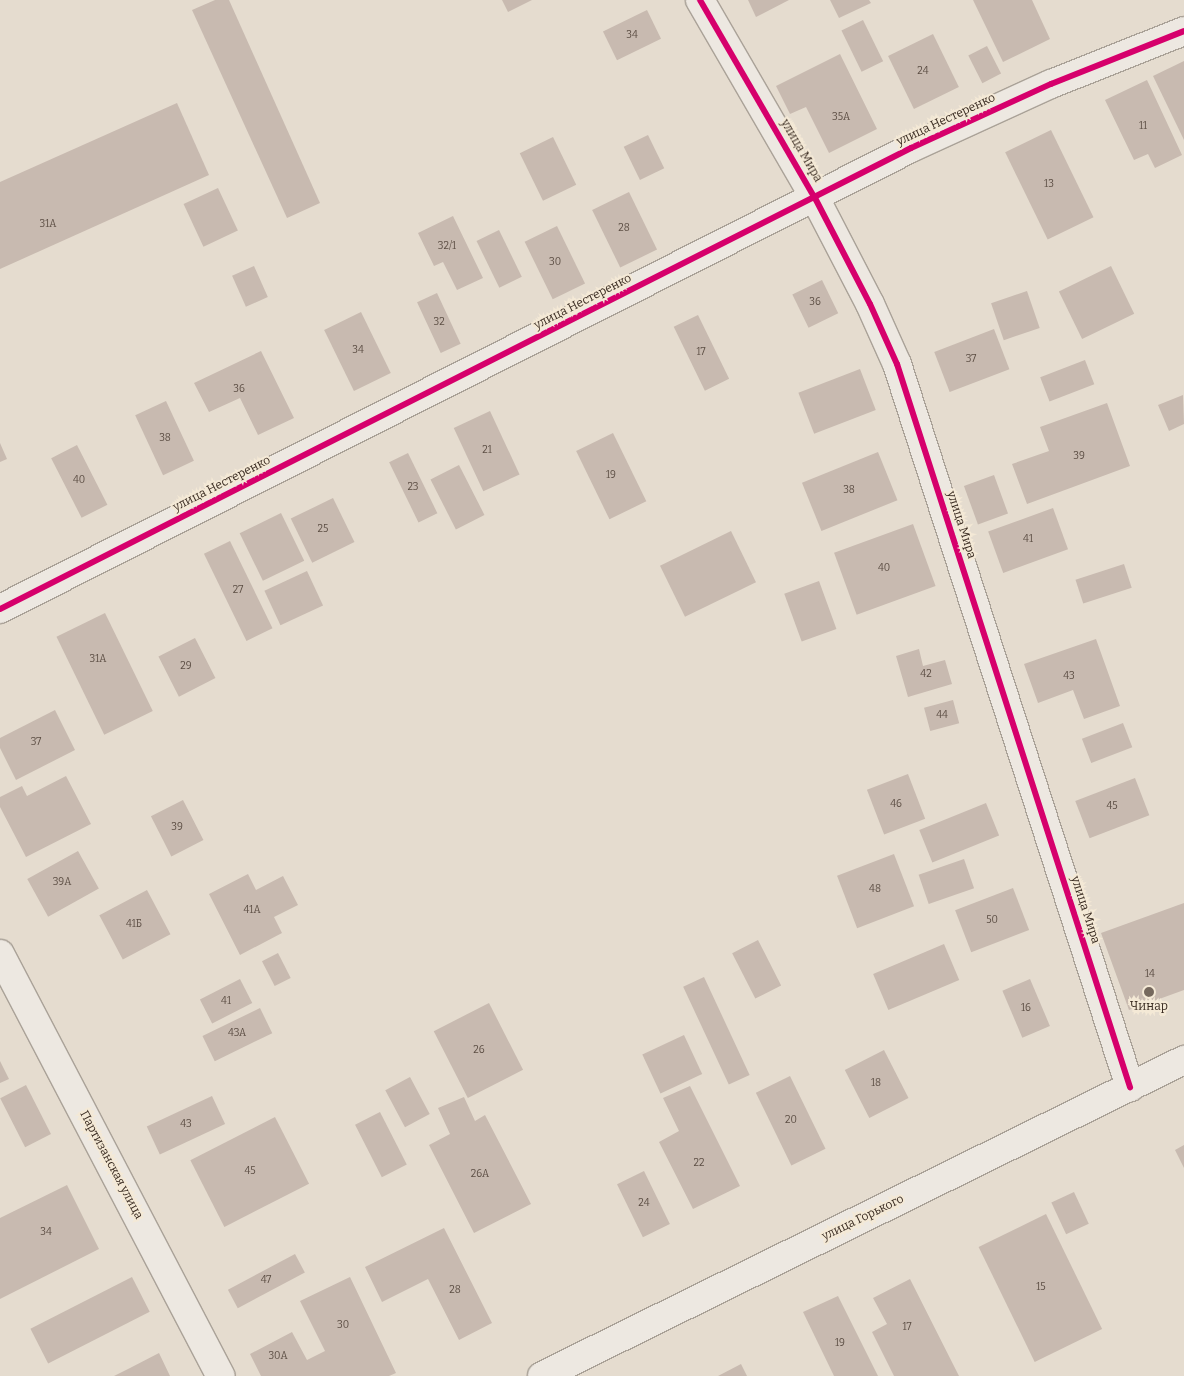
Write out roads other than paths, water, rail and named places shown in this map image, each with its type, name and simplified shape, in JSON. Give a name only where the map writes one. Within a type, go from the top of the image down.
[{"type":"street","name":"улица Мира","points":[[700,0],[815,198],[870,304],[896,364],[1130,1087]]},
{"type":"street","name":"улица Нестеренко","points":[[0,609],[911,148],[1042,88],[1184,31]]},
{"type":"street","name":"Партизанская улица","points":[[0,954],[221,1376]]},
{"type":"street","name":"улица Горького","points":[[542,1376],[1184,1060]]},
{"type":"place","name":"Чинар","points":[[1149,992]]}]
